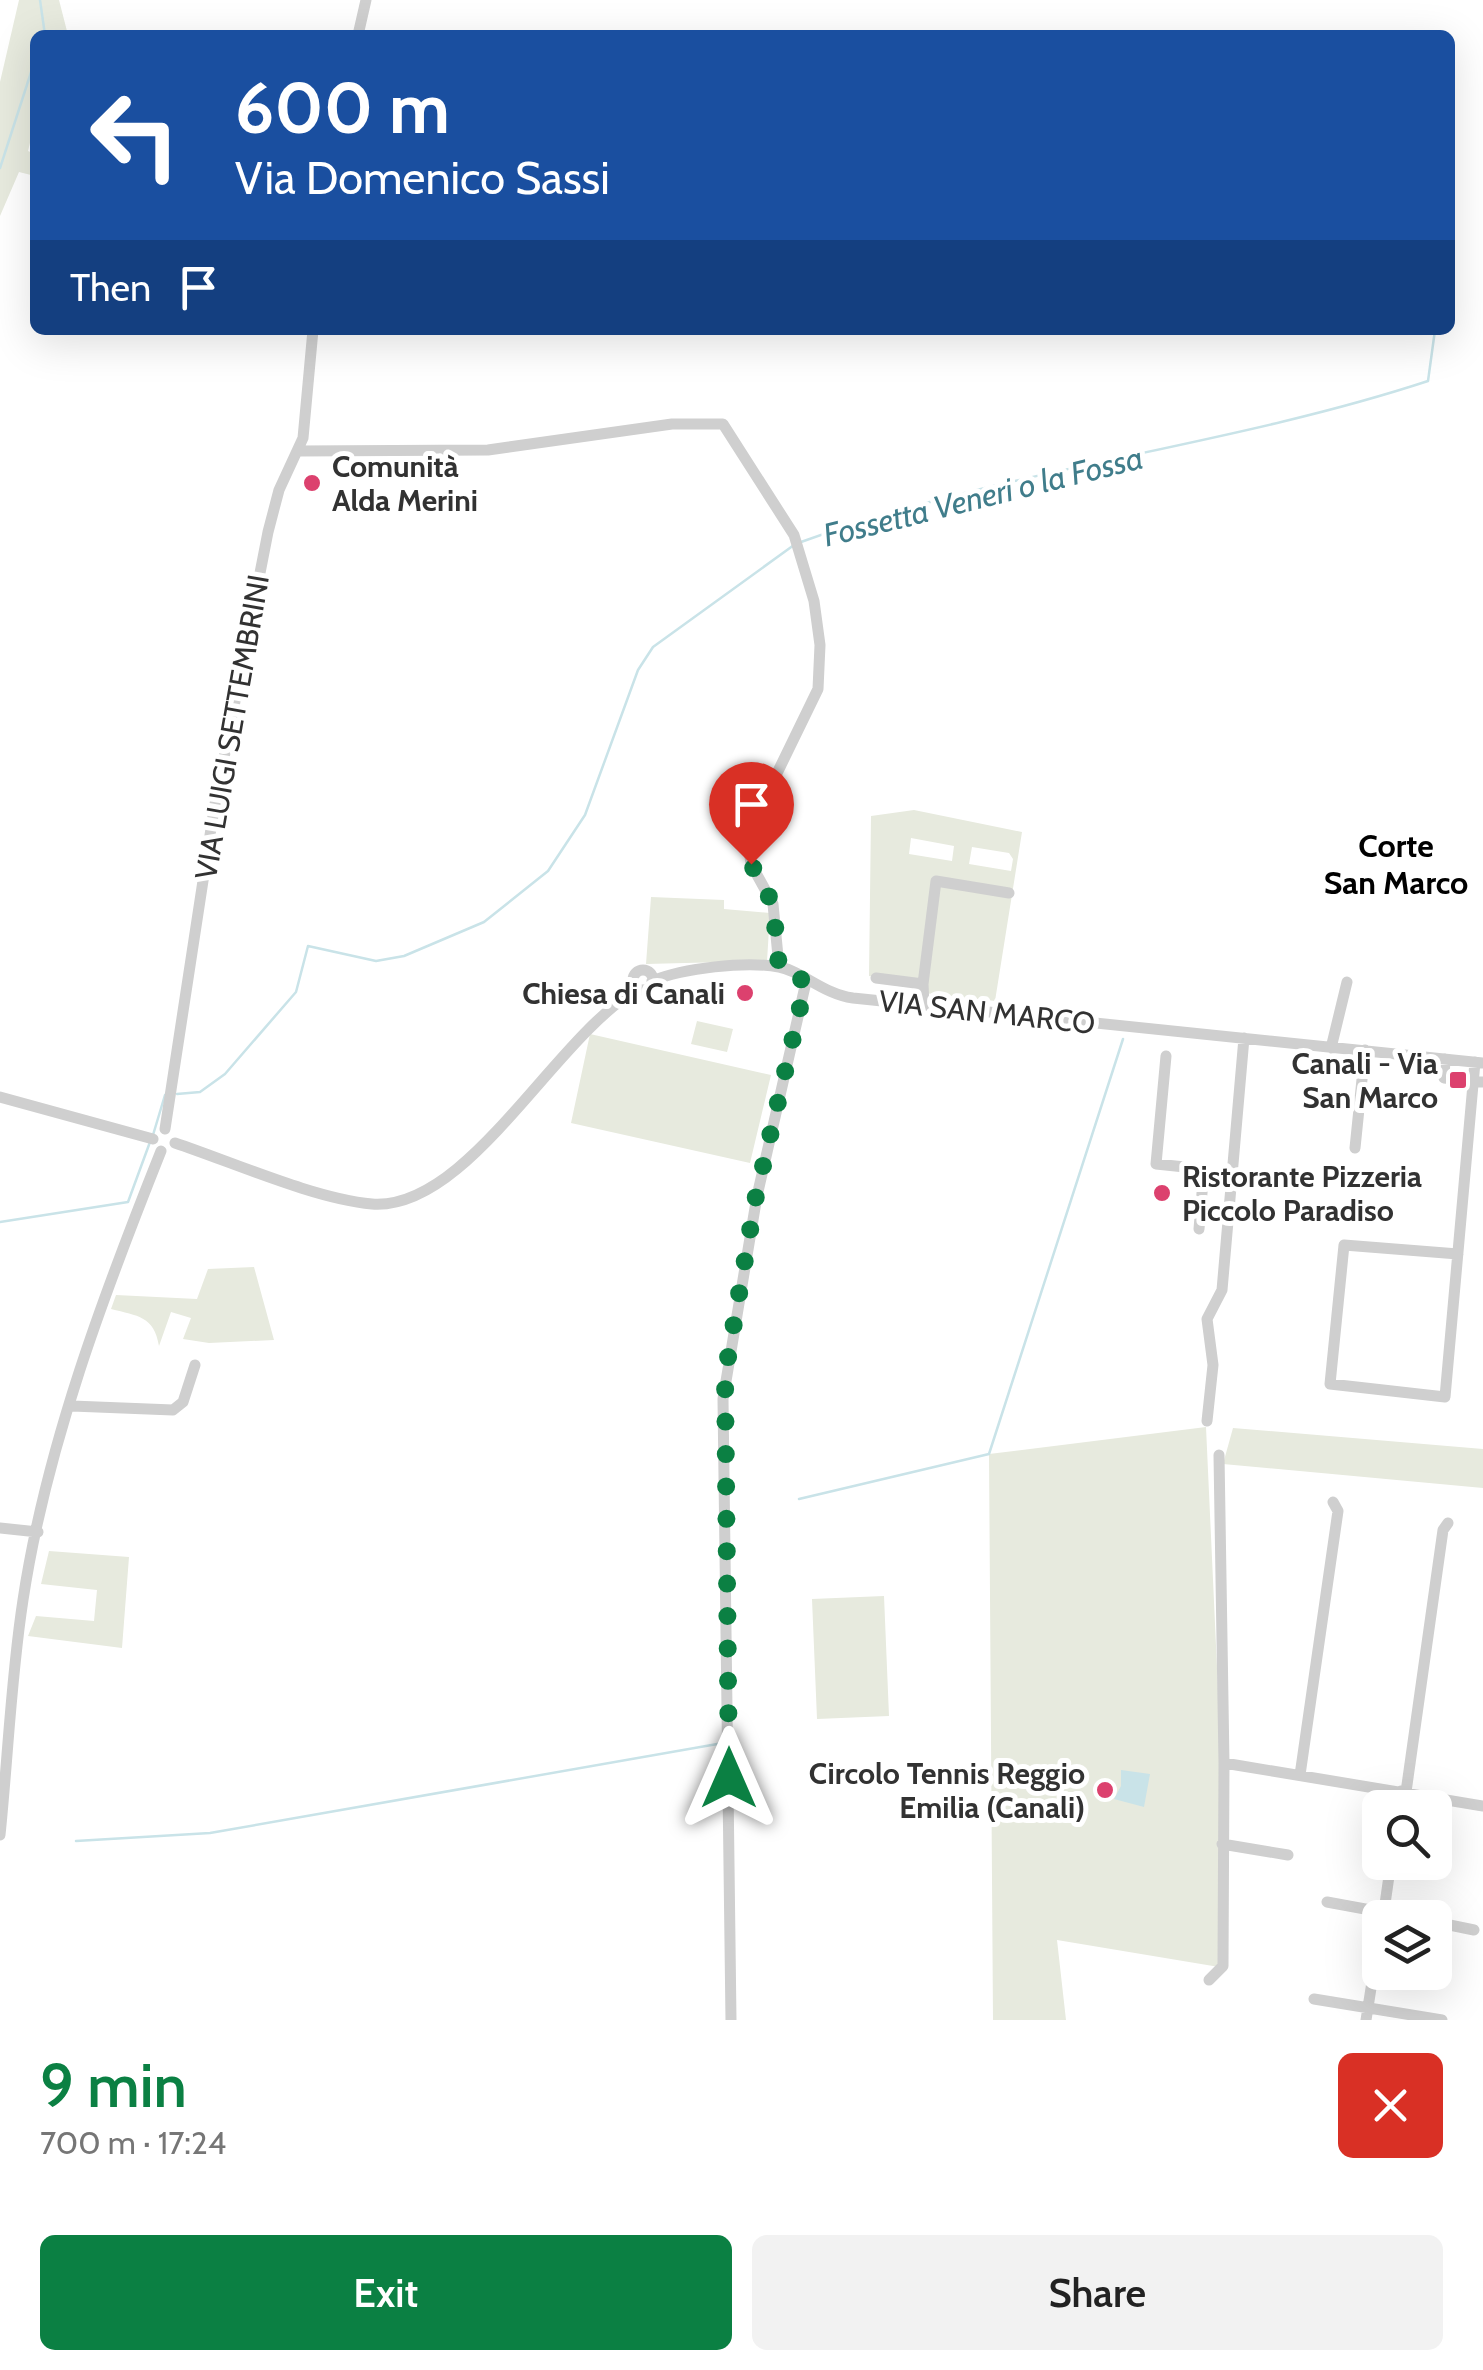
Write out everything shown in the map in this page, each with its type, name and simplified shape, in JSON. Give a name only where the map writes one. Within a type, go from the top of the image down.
[{"type":"street","points":[[359,30],[366,0]]},
{"type":"street","name":"VIA LUIGI SETTEMBRINI","points":[[165,1129],[214,809],[279,490],[299,451],[312,335]]},
{"type":"street","points":[[0,1835],[22,1601],[38,1532],[72,1406],[124,1241],[161,1151],[175,1143],[348,1200],[382,1204],[410,1199],[456,1171],[558,1059],[635,985],[647,989],[650,977],[685,969],[779,967],[773,904],[751,864],[746,835],[818,689],[820,646],[814,601],[794,536],[724,424],[672,424],[488,450],[299,451]]},
{"type":"street","points":[[924,1005],[922,984],[936,881],[1009,893]]},
{"type":"street","name":"VIA SAN MARCO","points":[[779,967],[840,996],[1479,1063]]},
{"type":"street","points":[[876,978],[922,984]]},
{"type":"street","points":[[731,2020],[723,1399],[756,1196],[806,982]]},
{"type":"street","points":[[1331,1048],[1347,982]]},
{"type":"street","points":[[1169,1030],[1156,1164],[1204,1169],[1198,1229]]},
{"type":"street","points":[[1208,1421],[1212,1365],[1207,1319],[1222,1290],[1244,1038]]},
{"type":"street","points":[[1355,1148],[1365,1050]]},
{"type":"street","points":[[1445,1059],[1444,1078],[1478,1082]]},
{"type":"street","points":[[1458,1254],[1344,1246],[1330,1384],[1445,1397],[1479,1063]]},
{"type":"street","points":[[0,1098],[151,1138],[161,1151]]},
{"type":"street","points":[[151,1138],[165,1129],[174,1134],[175,1143]]},
{"type":"street","points":[[72,1406],[173,1410],[183,1402],[196,1365]]},
{"type":"street","points":[[1209,1980],[1223,1970],[1224,1763],[1218,1455]]},
{"type":"street","points":[[1300,1775],[1338,1511],[1333,1502]]},
{"type":"street","points":[[1403,1790],[1443,1530],[1448,1523]]},
{"type":"street","points":[[0,1528],[38,1532]]},
{"type":"street","points":[[1224,1763],[1391,1790]]},
{"type":"street","points":[[1452,1801],[1483,1806]]},
{"type":"street","points":[[1222,1844],[1288,1856]]},
{"type":"street","points":[[1327,1902],[1362,1910]]},
{"type":"street","points":[[1452,1925],[1474,1930]]},
{"type":"street","points":[[1314,1999],[1366,2013],[1442,2020]]},
{"type":"shaded area","points":[[19,0],[59,0],[67,30],[30,30],[30,175],[19,172],[0,216],[0,82]]},
{"type":"shaded area","points":[[914,810],[1022,832],[995,1001],[924,993],[922,984],[869,976],[871,816]],"holes":[[[911,838],[954,846],[952,861],[909,854]],[[972,847],[1009,853],[1013,859],[1011,871],[969,864]]]},
{"type":"shaded area","points":[[651,897],[724,900],[724,909],[770,913],[767,961],[646,964]]},
{"type":"shaded area","points":[[697,1021],[733,1029],[727,1052],[691,1044]]},
{"type":"shaded area","points":[[590,1034],[771,1075],[750,1163],[571,1123]]},
{"type":"shaded area","points":[[254,1267],[274,1340],[209,1343],[183,1339],[191,1318],[171,1312],[159,1346],[149,1323],[111,1309],[116,1295],[197,1299],[208,1269]]},
{"type":"shaded area","name":"Circolo Tennis Reggio Emilia (Canali)","points":[[1206,1427],[1220,1733],[1219,1967],[1057,1940],[1066,2020],[993,2020],[989,1454]]},
{"type":"shaded area","points":[[1233,1428],[1483,1449],[1483,1488],[1223,1464]]},
{"type":"shaded area","points":[[49,1551],[129,1557],[122,1648],[28,1636],[36,1616],[94,1621],[97,1590],[41,1584]]},
{"type":"shaded area","points":[[884,1596],[889,1716],[817,1719],[812,1599]]},
{"type":"water","points":[[1121,1770],[1150,1774],[1144,1807],[1114,1799],[1121,1786]]},
{"type":"waterway","points":[[40,0],[44,30]]},
{"type":"waterway","points":[[0,168],[30,75]]},
{"type":"waterway","name":"Fossetta Veneri o la Fossa","points":[[801,542],[955,495],[1272,424],[1428,381],[1434,335]]},
{"type":"waterway","name":"Fossetta Veneri o la Fossa","points":[[177,1094],[200,1092],[225,1074],[296,992],[308,946],[376,961],[404,956],[484,922],[548,871],[585,815],[638,670],[653,647],[794,545]]},
{"type":"waterway","points":[[799,1499],[989,1454],[1123,1039]]},
{"type":"waterway","name":"Fossetta Veneri o la Fossa","points":[[153,1135],[165,1095]]},
{"type":"waterway","name":"Fossetta Veneri o la Fossa","points":[[0,1222],[128,1202],[150,1142]]},
{"type":"waterway","points":[[76,1841],[210,1833],[723,1743]]},
{"type":"place","name":"Comunità Alda Merini","points":[[312,483]]},
{"type":"place","name":"Chiesa di Canali","points":[[745,993]]},
{"type":"place","name":"Canali - Via San Marco","points":[[1458,1080]]},
{"type":"place","name":"Ristorante Pizzeria Piccolo Paradiso","points":[[1162,1193]]},
{"type":"place","name":"Circolo Tennis Reggio Emilia (Canali)","points":[[1105,1790]]},
{"type":"district","name":"Corte San Marco","points":[[1396,864]]},
{"type":"route","points":[[729,1778],[725,1375],[756,1196],[806,982],[779,967],[773,904],[751,864]]}]
